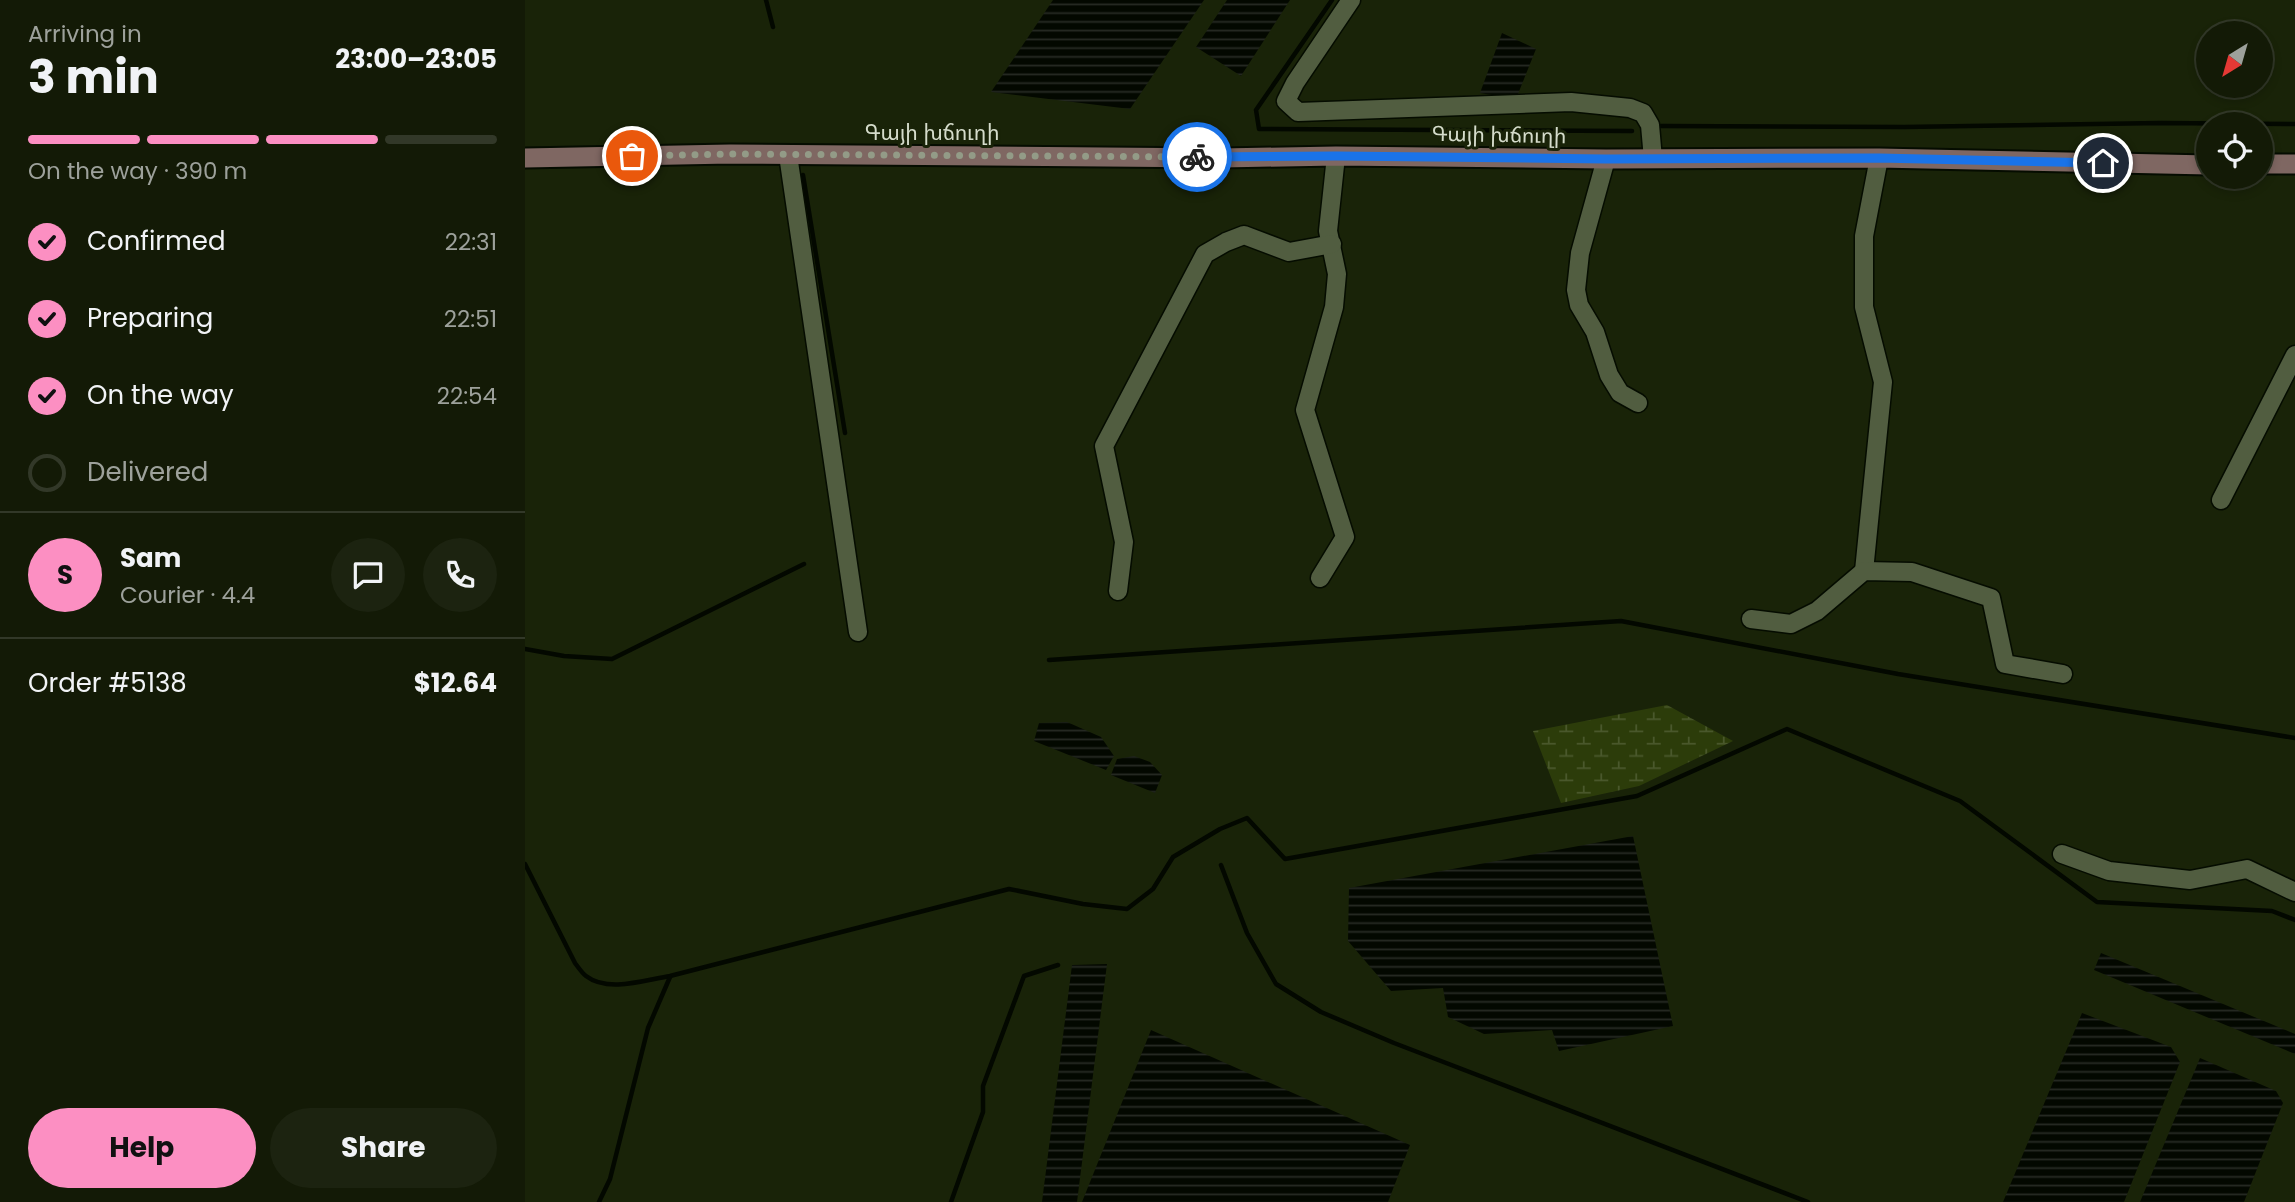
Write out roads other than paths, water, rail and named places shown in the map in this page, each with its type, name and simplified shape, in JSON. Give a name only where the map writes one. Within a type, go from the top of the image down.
[{"type":"main road","name":"Գայի խճուղի","points":[[525,158],[730,154],[1208,158],[1879,158],[2196,165]]},
{"type":"main road","points":[[2273,164],[2295,164]]},
{"type":"street","points":[[1351,0],[1290,92],[1286,101],[1298,112],[1571,102],[1630,108],[1643,113],[1650,125],[1653,159]]},
{"type":"street","points":[[788,155],[858,632]]},
{"type":"street","points":[[1320,578],[1345,537],[1305,410],[1334,307],[1337,274],[1328,231],[1336,156]]},
{"type":"street","points":[[1864,571],[1883,382],[1864,307],[1864,236],[1879,158]]},
{"type":"street","points":[[1606,159],[1580,253],[1576,290],[1580,305],[1595,332],[1609,376],[1620,393],[1638,403]]},
{"type":"street","points":[[1118,591],[1124,542],[1104,446],[1205,254],[1244,236],[1289,252],[1332,244]]},
{"type":"street","points":[[2221,500],[2295,355]]},
{"type":"street","points":[[1751,619],[1791,624],[1817,611],[1864,571],[1912,572],[1991,598],[2005,664],[2063,674]]},
{"type":"street","points":[[2062,854],[2109,871],[2190,880],[2247,869],[2295,892]]},
{"type":"waterway","points":[[766,0],[773,27]]},
{"type":"waterway","points":[[1332,0],[1256,110],[1259,129],[1632,131]]},
{"type":"waterway","points":[[1661,126],[2295,124]]},
{"type":"waterway","points":[[803,175],[845,433]]},
{"type":"waterway","points":[[525,649],[564,656],[612,659],[804,564]]},
{"type":"waterway","points":[[1049,660],[1621,621],[1898,674],[2295,738]]},
{"type":"waterway","points":[[525,864],[582,972],[605,984],[627,984],[670,976],[1009,889],[1083,904],[1127,909],[1153,889],[1173,857],[1220,829],[1247,818],[1285,859],[1637,796],[1787,729],[1960,801],[2097,902],[2272,911],[2295,920]]},
{"type":"waterway","points":[[1221,865],[1247,933],[1276,984],[1321,1012],[1394,1043],[1808,1202]]},
{"type":"waterway","points":[[951,1202],[983,1112],[983,1086],[1024,976],[1058,965]]},
{"type":"waterway","points":[[599,1202],[610,1179],[648,1028],[670,977]]}]
